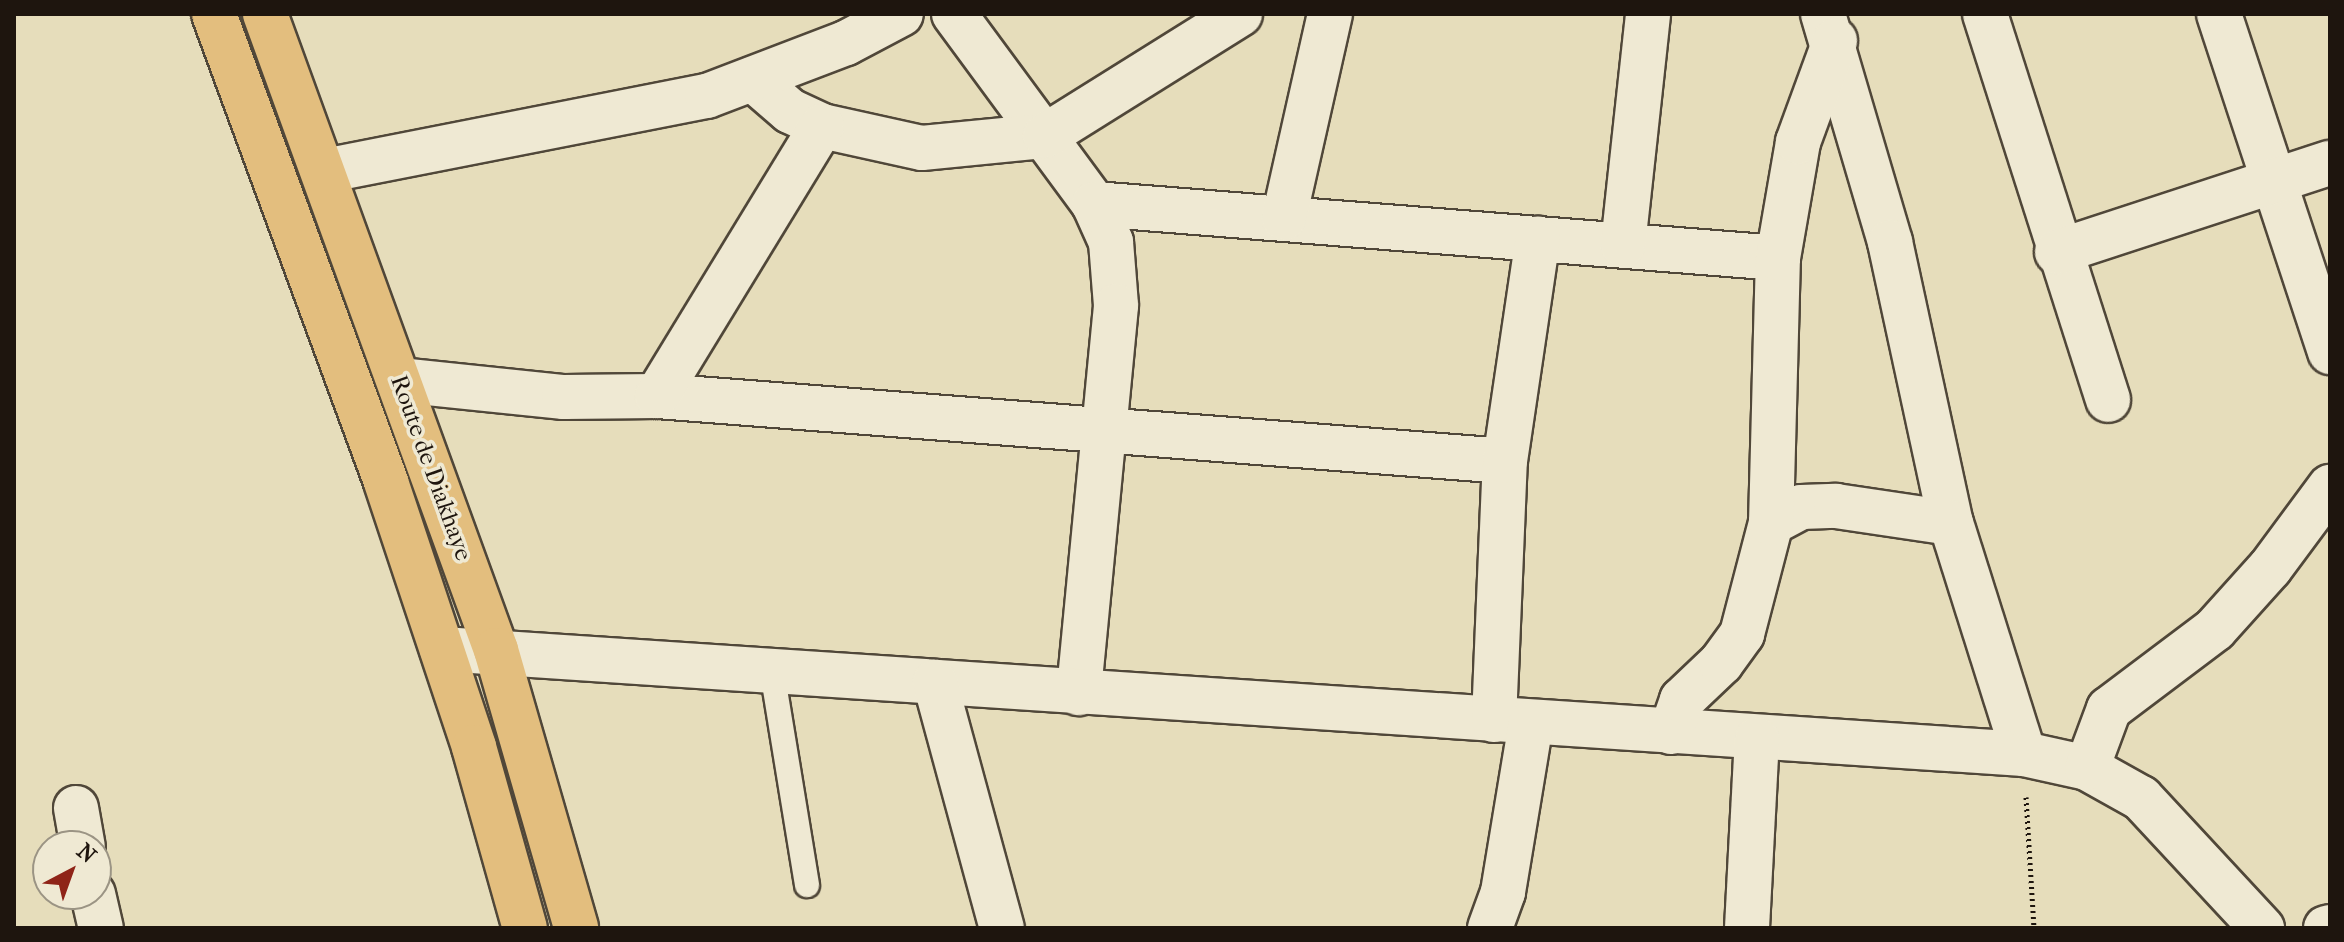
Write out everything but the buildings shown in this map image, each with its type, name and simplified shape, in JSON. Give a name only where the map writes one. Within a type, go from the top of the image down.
[{"type":"main road","name":"Route de Diakhaye","points":[[214,14],[442,649],[525,928]]},
{"type":"main road","name":"Route de Diakhaye","points":[[265,14],[496,650],[576,928]]},
{"type":"street","points":[[324,171],[707,96],[846,43],[901,14]]},
{"type":"street","points":[[954,14],[1094,204],[1111,242],[1116,306],[1107,432],[1079,693]]},
{"type":"street","points":[[753,79],[790,111],[822,126],[922,148],[1045,136],[1240,14]]},
{"type":"street","points":[[1284,218],[1330,14]]},
{"type":"street","points":[[1623,245],[1648,14]]},
{"type":"street","points":[[1985,14],[2057,252],[2108,400]]},
{"type":"street","points":[[2219,14],[2330,352]]},
{"type":"street","points":[[1671,732],[1682,700],[1742,634],[1771,523],[1778,258],[1798,142],[1829,28]]},
{"type":"street","points":[[1829,28],[1905,301],[1951,523],[2024,754]]},
{"type":"street","points":[[657,396],[822,126]]},
{"type":"street","points":[[2057,252],[2330,163]]},
{"type":"street","points":[[1094,204],[1778,258]]},
{"type":"street","points":[[1490,928],[1503,892],[1513,721],[1505,461],[1538,238]]},
{"type":"street","points":[[399,380],[564,397],[657,396],[1505,461]]},
{"type":"street","points":[[2087,768],[2109,709],[2215,629],[2270,568],[2330,487]]},
{"type":"street","points":[[1771,523],[1801,507],[1836,506],[1951,523]]},
{"type":"street","points":[[442,649],[496,650],[1757,739],[2024,754],[2087,768],[2141,798],[2262,928]]},
{"type":"street","points":[[935,682],[1002,928]]},
{"type":"street","points":[[1747,928],[1757,739]]},
{"type":"lane","points":[[772,671],[807,885]]},
{"type":"path","points":[[2024,754],[2034,928]]}]
